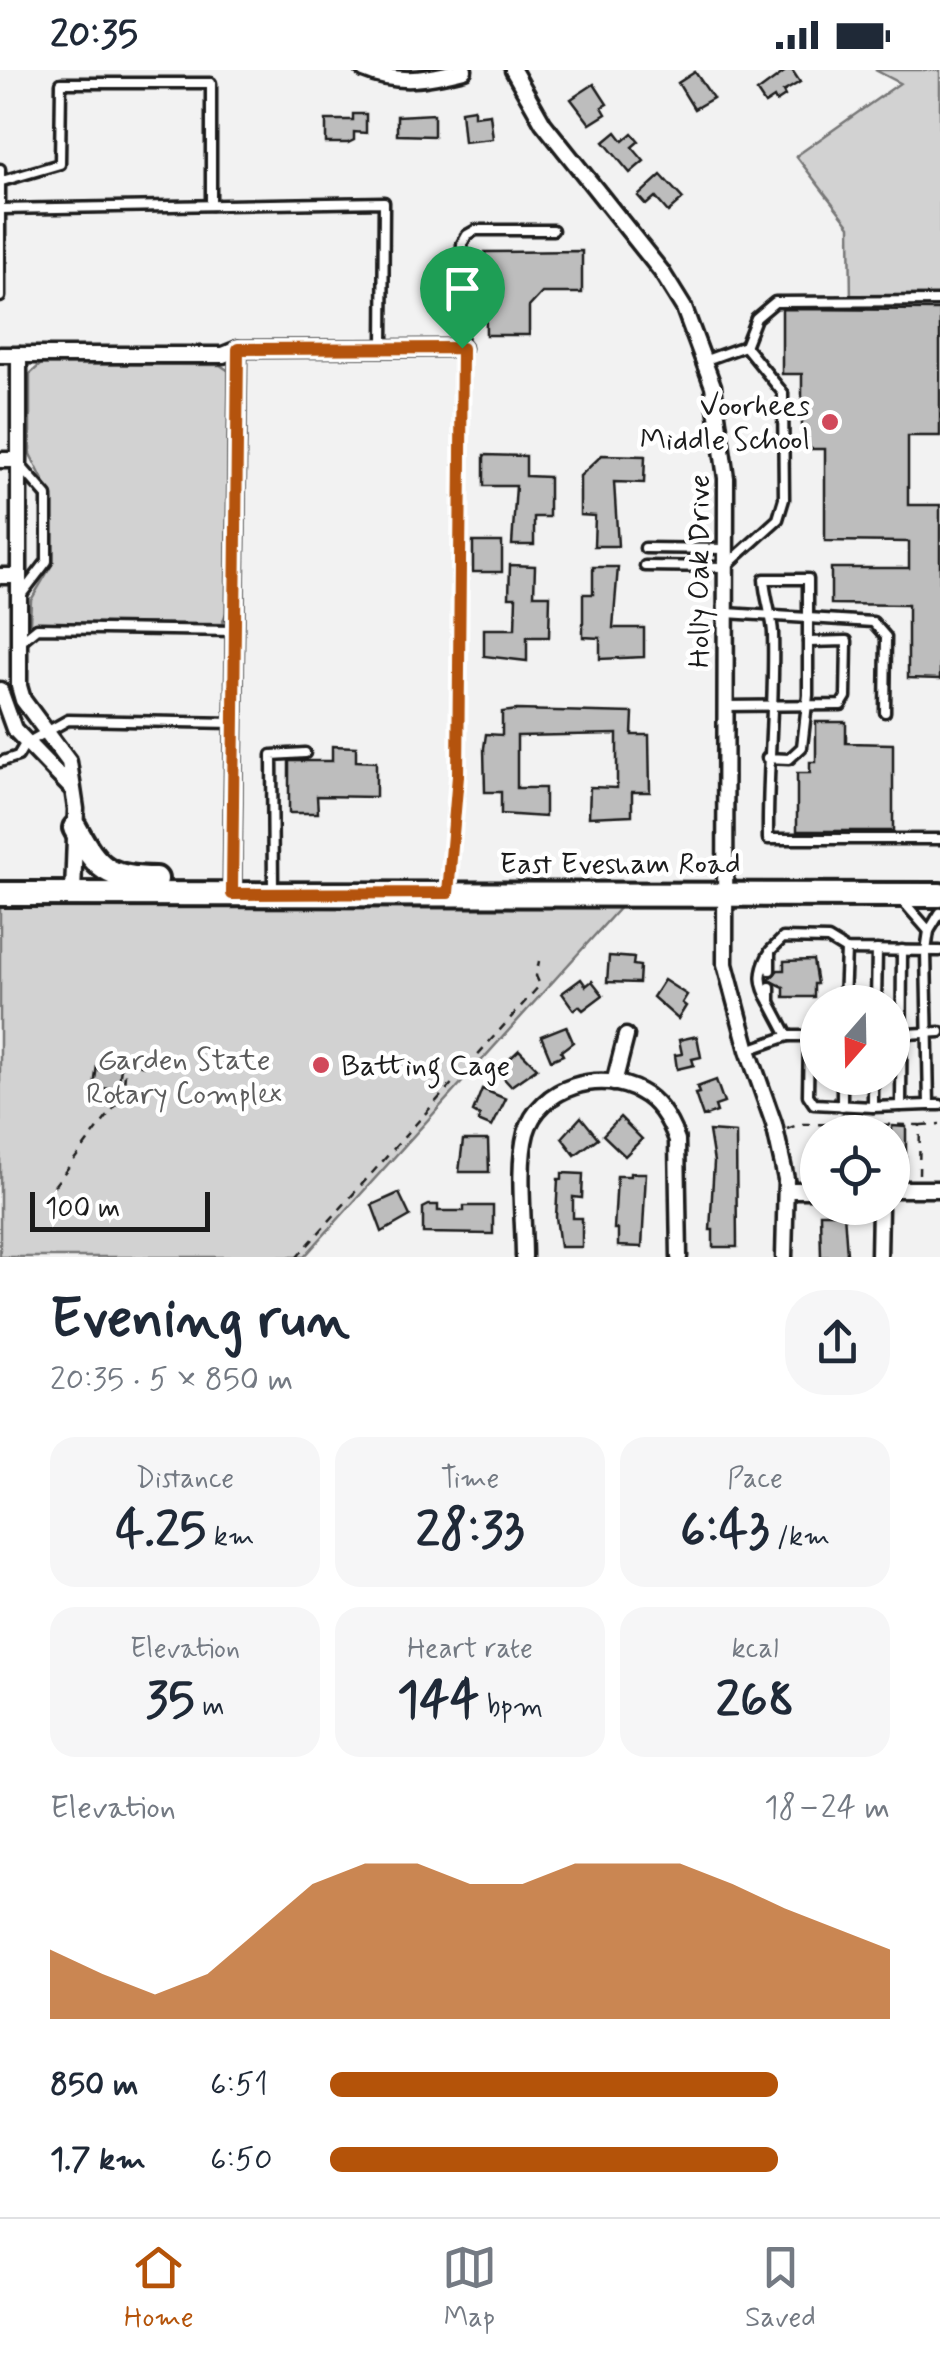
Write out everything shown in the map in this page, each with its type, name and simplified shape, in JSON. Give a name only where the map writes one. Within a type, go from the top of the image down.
[{"type":"main road","points":[[76,828],[88,851],[108,872],[134,880],[167,880],[207,894]]},
{"type":"main road","name":"East Evesham Road","points":[[0,894],[940,895]]},
{"type":"street","points":[[364,70],[398,80],[424,80],[464,70]]},
{"type":"street","name":"Holly Oak Drive","points":[[513,70],[543,123],[661,271],[684,308],[706,360],[725,453],[725,964],[776,1132],[786,1190],[784,1257]]},
{"type":"street","points":[[0,355],[223,355],[238,349],[462,348]]},
{"type":"street","points":[[232,894],[238,349]]},
{"type":"street","points":[[19,355],[19,686],[45,731],[69,762],[76,809],[73,894]]},
{"type":"street","points":[[0,460],[17,462]]},
{"type":"street","points":[[0,576],[18,576]]},
{"type":"street","points":[[0,690],[4,715],[25,744],[70,787]]},
{"type":"street","points":[[614,1083],[626,1036]]},
{"type":"street","points":[[524,1257],[526,1132],[547,1100],[588,1082],[614,1083],[650,1097],[662,1110],[677,1140],[679,1257]]},
{"type":"street","points":[[910,1189],[940,1189]]},
{"type":"street","points":[[786,1190],[800,1190]]},
{"type":"street","points":[[879,1257],[880,1225]]},
{"type":"lane","points":[[2,181],[60,164],[61,83],[211,83],[212,205]]},
{"type":"lane","points":[[0,169],[0,297]]},
{"type":"lane","points":[[1,209],[384,202],[383,348]]},
{"type":"lane","points":[[448,893],[458,776],[462,244],[466,236],[477,230],[552,230]]},
{"type":"lane","points":[[706,360],[745,346],[760,312],[775,302],[940,301]]},
{"type":"lane","points":[[645,566],[726,567],[778,520],[784,499],[783,394],[745,346]]},
{"type":"lane","points":[[17,462],[47,496],[47,560],[18,599]]},
{"type":"lane","points":[[645,548],[726,549]]},
{"type":"lane","points":[[767,758],[789,759],[800,752],[806,706],[808,579],[764,579],[773,707],[767,758],[768,839],[940,839]]},
{"type":"lane","points":[[726,613],[866,620],[883,631],[885,712]]},
{"type":"lane","points":[[17,645],[37,628],[236,631]]},
{"type":"lane","points":[[725,706],[839,706],[846,697],[847,642],[808,642]]},
{"type":"lane","points":[[0,762],[18,756],[25,744],[68,720],[235,723]]},
{"type":"lane","points":[[273,894],[272,754],[305,753]]},
{"type":"lane","points":[[896,894],[929,931]]},
{"type":"lane","points":[[929,1105],[935,1033],[926,951],[929,931],[940,913]]},
{"type":"lane","points":[[788,1036],[761,986],[760,970],[783,938],[828,939],[846,950],[940,951]]},
{"type":"lane","points":[[845,985],[846,950]]},
{"type":"lane","points":[[876,985],[877,950]]},
{"type":"lane","points":[[900,985],[902,950]]},
{"type":"lane","points":[[770,951],[770,970]]},
{"type":"lane","points":[[770,988],[770,1002]]},
{"type":"lane","points":[[910,1034],[935,1033]]},
{"type":"lane","points":[[748,1050],[788,1036],[800,1036]]},
{"type":"lane","points":[[809,1095],[818,1105],[940,1105]]},
{"type":"lane","points":[[842,1095],[842,1106]]},
{"type":"lane","points":[[872,1107],[873,1095]]},
{"type":"lane","points":[[900,1095],[901,1106]]},
{"type":"path","points":[[297,1257],[540,986],[536,976],[539,961]]},
{"type":"path","points":[[54,1186],[123,1096],[126,1063],[148,1066]]},
{"type":"path","points":[[776,1132],[800,1124],[940,1124]]},
{"type":"path","points":[[919,1189],[920,1125]]},
{"type":"green space","points":[[875,70],[940,70],[940,302],[851,303],[850,226],[796,156],[900,83]]},
{"type":"green space","points":[[41,364],[220,365],[229,371],[229,605],[222,624],[30,623],[31,600],[53,563],[53,500],[30,454],[30,374]]},
{"type":"green space","name":"Garden State Rotary Complex","points":[[0,894],[632,894],[304,1257],[0,1257]]},
{"type":"building","points":[[792,70],[800,82],[783,92],[785,96],[776,102],[774,98],[765,104],[757,92]]},
{"type":"building","points":[[695,72],[713,98],[694,109],[678,83]]},
{"type":"building","points":[[594,84],[607,104],[602,107],[606,114],[590,124],[571,99]]},
{"type":"building","points":[[474,109],[474,116],[490,114],[493,139],[464,142],[461,111]]},
{"type":"building","points":[[353,114],[366,114],[366,133],[354,132],[354,140],[348,143],[326,143],[326,120],[353,120]]},
{"type":"building","points":[[434,114],[434,136],[397,135],[397,116]]},
{"type":"building","points":[[616,132],[623,141],[632,133],[639,141],[632,147],[644,161],[630,173],[604,142]]},
{"type":"building","points":[[661,175],[683,199],[668,212],[655,197],[646,205],[638,196]]},
{"type":"building","points":[[582,251],[582,293],[542,293],[529,307],[529,335],[486,335],[485,252]]},
{"type":"building","points":[[782,309],[940,310],[940,436],[908,436],[908,505],[940,505],[940,679],[908,678],[908,605],[831,604],[831,568],[909,568],[909,542],[825,541],[825,449],[802,449],[802,374],[782,374]]},
{"type":"building","points":[[484,455],[526,456],[526,476],[549,477],[549,517],[534,517],[534,545],[512,545],[516,486],[484,486]]},
{"type":"building","points":[[602,455],[645,456],[644,483],[614,482],[618,546],[594,546],[595,516],[580,515],[580,476]]},
{"type":"building","points":[[473,542],[502,542],[502,572],[473,572]]},
{"type":"building","points":[[510,565],[535,566],[534,595],[550,595],[549,637],[527,637],[527,661],[484,656],[484,629],[515,629],[516,597],[509,597]]},
{"type":"building","points":[[593,567],[618,567],[613,628],[644,628],[644,657],[600,659],[600,638],[583,637],[583,594],[593,594]]},
{"type":"building","points":[[502,712],[633,713],[632,735],[649,735],[650,792],[632,792],[632,815],[589,817],[590,787],[617,788],[617,734],[517,736],[517,788],[545,788],[545,817],[501,814],[501,792],[485,792],[486,734],[502,735]]},
{"type":"building","points":[[816,722],[846,722],[846,743],[893,744],[893,831],[797,831],[797,773],[810,773],[810,762],[816,762]]},
{"type":"building","points":[[332,746],[356,747],[356,761],[376,762],[376,797],[317,796],[318,813],[289,813],[289,761],[332,761]]},
{"type":"building","points":[[609,956],[634,958],[633,965],[640,966],[639,983],[607,982]]},
{"type":"building","points":[[813,960],[817,984],[800,985],[800,997],[784,997],[784,987],[769,980],[778,970],[784,970],[784,961]]},
{"type":"building","points":[[581,979],[586,986],[592,981],[603,995],[583,1010],[579,1006],[574,1010],[562,993]]},
{"type":"building","points":[[664,980],[687,995],[678,1019],[653,997]]},
{"type":"building","points":[[566,1026],[573,1042],[561,1051],[563,1055],[551,1060],[541,1036]]},
{"type":"building","points":[[697,1036],[701,1057],[692,1059],[694,1065],[677,1069],[675,1055],[682,1054],[679,1040]]},
{"type":"building","points":[[519,1050],[537,1068],[511,1086],[497,1071]]},
{"type":"building","points":[[97,1065],[121,1068],[118,1090],[94,1087]]},
{"type":"building","points":[[716,1080],[724,1103],[715,1106],[717,1112],[703,1117],[695,1094],[699,1093],[697,1087]]},
{"type":"building","points":[[482,1089],[506,1099],[492,1127],[478,1121],[480,1116],[473,1112]]},
{"type":"building","points":[[581,1117],[598,1138],[575,1155],[562,1138]]},
{"type":"building","points":[[620,1117],[642,1139],[625,1156],[603,1135]]},
{"type":"building","points":[[709,1131],[736,1133],[737,1247],[713,1247],[710,1230],[714,1162]]},
{"type":"building","points":[[463,1140],[488,1140],[489,1172],[459,1172]]},
{"type":"building","points":[[562,1173],[583,1174],[582,1198],[573,1197],[573,1218],[582,1218],[582,1247],[560,1247],[556,1217],[558,1179],[562,1179]]},
{"type":"building","points":[[646,1173],[642,1247],[618,1246],[618,1229],[614,1229],[617,1176]]},
{"type":"building","points":[[399,1193],[410,1216],[382,1232],[372,1205]]},
{"type":"building","points":[[438,1205],[438,1211],[493,1206],[493,1234],[423,1233],[423,1208]]},
{"type":"building","points":[[820,1225],[845,1225],[847,1254],[821,1257]]},
{"type":"place","name":"Voorhees Middle School","points":[[830,422]]},
{"type":"place","name":"Batting Cage","points":[[321,1065]]},
{"type":"route","points":[[462,348],[458,776],[448,893],[232,894],[238,349],[462,348]]}]
